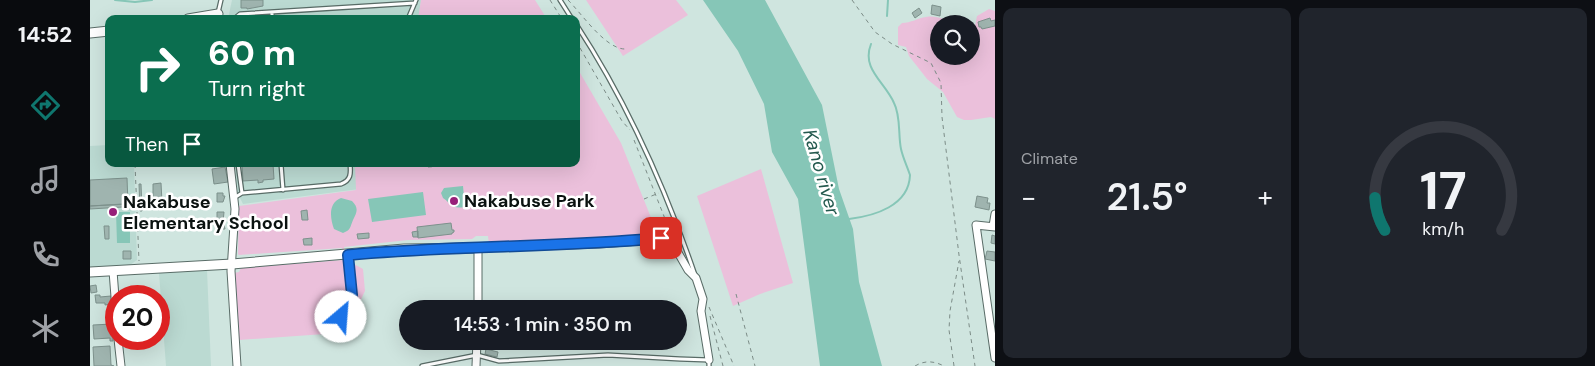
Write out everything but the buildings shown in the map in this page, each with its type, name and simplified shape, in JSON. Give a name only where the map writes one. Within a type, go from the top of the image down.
[{"type":"street","points":[[90,33],[105,31]]},
{"type":"street","points":[[230,167],[234,209],[231,271],[237,366]]},
{"type":"street","points":[[995,214],[994,226],[976,225],[993,332],[995,358]]},
{"type":"street","points":[[90,272],[232,264],[404,250],[600,244],[661,238],[673,244],[688,270],[696,278],[703,299],[701,310],[709,363]]},
{"type":"street","points":[[478,248],[478,300]]},
{"type":"street","points":[[113,271],[114,285]]},
{"type":"street","points":[[119,350],[121,366]]},
{"type":"street","points":[[476,366],[477,350]]},
{"type":"lane","points":[[220,15],[221,0]]},
{"type":"lane","points":[[560,0],[569,15]]},
{"type":"lane","points":[[239,15],[416,1]]},
{"type":"lane","points":[[409,15],[416,1]]},
{"type":"lane","points":[[580,31],[637,131],[663,191],[696,278]]},
{"type":"lane","points":[[238,167],[242,193]]},
{"type":"lane","points":[[281,167],[283,190]]},
{"type":"lane","points":[[233,198],[242,193],[341,184],[350,178],[350,167]]},
{"type":"lane","points":[[341,326],[342,312],[352,295],[348,255]]},
{"type":"lane","points":[[422,366],[477,355],[499,361],[608,355],[709,363]]},
{"type":"path","points":[[550,0],[559,15]]},
{"type":"path","points":[[568,0],[607,42],[619,49],[626,50]]},
{"type":"path","points":[[852,0],[875,32],[892,44],[931,63],[941,83],[942,117],[975,366]]},
{"type":"path","points":[[580,48],[622,122],[630,131]]},
{"type":"path","points":[[634,139],[671,231],[669,241]]},
{"type":"path","points":[[135,167],[139,270]]},
{"type":"path","points":[[644,199],[663,191]]},
{"type":"path","points":[[954,366],[949,330],[950,311],[960,258]]},
{"type":"path","points":[[736,294],[755,366]]},
{"type":"path","points":[[703,299],[710,317],[723,366]]},
{"type":"path","points":[[703,299],[712,310],[734,366]]},
{"type":"path","points":[[915,366],[930,361],[944,366]]},
{"type":"shaded area","points":[[232,0],[421,0],[419,15],[229,15]]},
{"type":"shaded area","points":[[421,0],[535,0],[544,15],[419,15]]},
{"type":"shaded area","points":[[586,0],[676,0],[688,15],[623,56]]},
{"type":"shaded area","points":[[989,9],[995,11],[995,119],[991,117],[964,120],[957,117],[943,92],[927,79],[909,56],[906,47],[898,45],[898,27],[902,23],[930,17],[930,65],[980,65],[979,15]]},
{"type":"shaded area","name":"Nakabuse Park","points":[[580,73],[621,143],[654,225],[648,228],[651,235],[644,237],[489,244],[488,236],[476,236],[472,239],[408,240],[344,247],[346,264],[354,264],[363,269],[365,291],[353,316],[353,332],[239,340],[234,273],[239,272],[241,268],[343,260],[342,248],[239,255],[239,206],[356,190],[355,167],[580,167]]},
{"type":"shaded area","name":"Nakabuse Elementary School","points":[[105,145],[105,167],[134,167],[137,260],[130,265],[90,267],[90,146]]},
{"type":"shaded area","points":[[233,167],[428,167],[430,180],[243,204],[234,186]]},
{"type":"shaded area","points":[[761,169],[793,283],[760,294],[733,306],[697,196]]},
{"type":"shaded area","points":[[207,270],[211,366],[166,366],[165,350],[170,350],[170,285],[160,285],[159,273]]},
{"type":"water","name":"Kano river","points":[[703,0],[765,0],[822,105],[839,189],[853,229],[859,282],[882,366],[820,366],[798,199],[772,152],[764,104],[738,51]]},
{"type":"water","points":[[463,186],[465,207],[452,206],[443,198],[441,193],[444,188]]},
{"type":"water","points":[[423,192],[426,215],[372,222],[368,199]]},
{"type":"water","points":[[341,198],[352,201],[357,210],[350,228],[343,233],[334,229],[331,216],[334,203]]},
{"type":"water","points":[[116,212],[130,212],[130,243],[117,243]]},
{"type":"waterway","points":[[115,0],[135,2],[152,0]]},
{"type":"waterway","points":[[887,16],[888,0]]},
{"type":"waterway","name":"Kano river","points":[[849,219],[889,208],[904,195],[910,175],[901,149],[896,108],[890,95],[875,75],[869,61],[871,44]]},
{"type":"place","name":"Nakabuse Park","points":[[454,201]]},
{"type":"place","name":"Nakabuse Elementary School","points":[[113,212]]},
{"type":"route","points":[[341,317],[352,295],[348,255],[404,250],[600,244],[661,238]]}]
